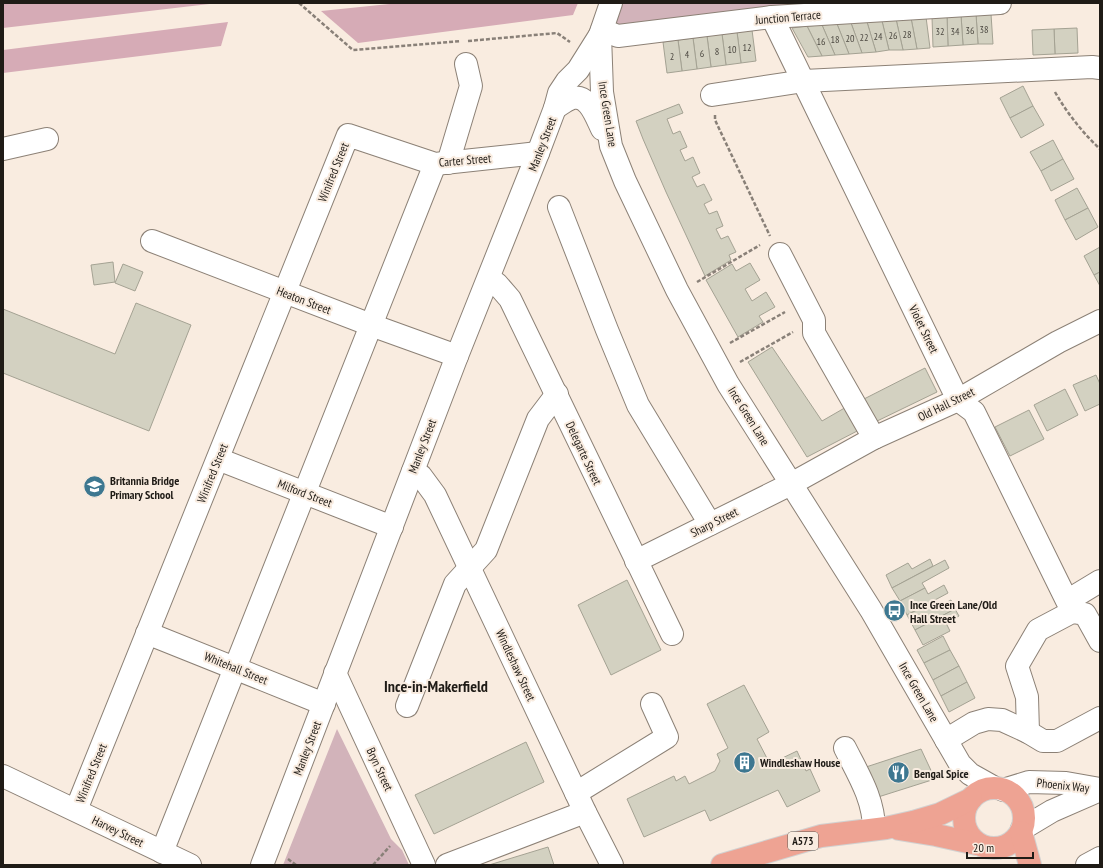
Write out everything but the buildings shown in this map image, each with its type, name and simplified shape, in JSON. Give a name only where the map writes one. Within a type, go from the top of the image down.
[{"type":"main road","name":"A573","points":[[722,865],[821,836],[913,822],[933,816],[971,799],[985,789],[999,789]]},
{"type":"main road","points":[[999,789],[1012,794],[1023,810],[1024,819],[1021,831],[1030,865]]},
{"type":"main road","points":[[971,799],[965,808],[965,828],[970,837],[979,844],[998,865]]},
{"type":"main road","name":"A573","points":[[880,828],[936,835],[979,844],[990,848],[999,848],[1008,845],[1015,840],[1021,831]]},
{"type":"street","name":"Ince Green Lane","points":[[611,3],[601,33],[602,92],[611,146],[625,181],[677,290],[728,384],[871,610],[960,764],[980,781],[999,789]]},
{"type":"street","name":"Junction Terrace","points":[[601,33],[618,36],[772,17],[1000,3]]},
{"type":"street","name":"Violet Street","points":[[772,17],[958,400],[974,412],[1069,606]]},
{"type":"street","name":"Manley Street","points":[[262,865],[457,356],[556,108],[559,93],[588,55],[601,33]]},
{"type":"street","points":[[162,852],[371,325],[442,163],[471,86],[466,64]]},
{"type":"street","points":[[712,95],[804,81],[1092,67],[1100,68]]},
{"type":"street","points":[[556,108],[571,98],[581,98],[589,104],[611,146]]},
{"type":"street","name":"Carter Street","points":[[348,135],[442,163],[538,153]]},
{"type":"street","name":"Winifred Street","points":[[76,810],[348,135]]},
{"type":"street","points":[[3,149],[47,138]]},
{"type":"street","points":[[559,207],[638,405],[710,524]]},
{"type":"street","name":"Heaton Street","points":[[152,241],[371,325],[457,356]]},
{"type":"street","points":[[772,245],[814,320],[814,334],[874,438]]},
{"type":"street","name":"Delegarte Street","points":[[489,278],[497,284],[510,299],[557,394],[611,511],[672,634]]},
{"type":"street","name":"Old Hall Street","points":[[791,484],[874,438],[958,400],[1058,342],[1100,321]]},
{"type":"street","points":[[407,706],[455,584],[486,550],[538,419],[557,394]]},
{"type":"street","name":"Milford Street","points":[[218,459],[392,527]]},
{"type":"street","name":"Windleshaw Street","points":[[413,471],[421,476],[435,495],[585,812],[612,865]]},
{"type":"street","name":"Sharp Street","points":[[636,561],[791,484]]},
{"type":"street","points":[[1028,732],[1027,697],[1017,666],[1038,630],[1100,581]]},
{"type":"street","points":[[1069,606],[1085,614],[1100,641]]},
{"type":"street","name":"Whitehall Street","points":[[147,633],[324,704]]},
{"type":"street","name":"Bryn Street","points":[[335,673],[424,865]]},
{"type":"street","points":[[576,793],[667,737],[652,704]]},
{"type":"street","points":[[946,740],[974,723],[988,719],[1002,720],[1043,741],[1057,741],[1100,718]]},
{"type":"street","points":[[845,748],[871,802],[874,820],[880,828]]},
{"type":"street","name":"Harvey Street","points":[[3,776],[190,865]]},
{"type":"street","name":"Phoenix Way","points":[[999,789],[1030,782],[1066,783],[1100,790]]},
{"type":"street","name":"Phoenix Way","points":[[1021,831],[1052,811],[1100,790]]},
{"type":"street","points":[[447,865],[585,812]]},
{"type":"street","points":[[1087,865],[1100,858]]},
{"type":"path","points":[[299,3],[353,50],[557,33],[588,55]]},
{"type":"path","points":[[1042,70],[1064,106],[1080,128],[1100,149]]},
{"type":"path","points":[[702,279],[772,245],[715,120],[712,95]]},
{"type":"path","points":[[737,340],[804,301]]},
{"type":"path","points":[[747,358],[796,330],[814,325]]},
{"type":"shaded area","points":[[3,3],[218,3],[3,28]]},
{"type":"shaded area","points":[[399,3],[578,3],[573,15],[358,43],[321,11]]},
{"type":"shaded area","points":[[611,3],[1000,3],[602,30]]},
{"type":"shaded area","points":[[228,22],[221,46],[3,73],[3,50]]},
{"type":"shaded area","points":[[337,729],[391,839],[402,850],[409,865],[283,865]]},
{"type":"place","name":"Britannia Bridge Primary School","points":[[95,487]]},
{"type":"place","name":"Ince Green Lane/Old Hall Street","points":[[894,611]]},
{"type":"place","name":"Windleshaw House","points":[[744,762]]},
{"type":"place","name":"Bengal Spice","points":[[899,773]]},
{"type":"district","name":"Ince-in-Makerfield","points":[[436,686]]}]
